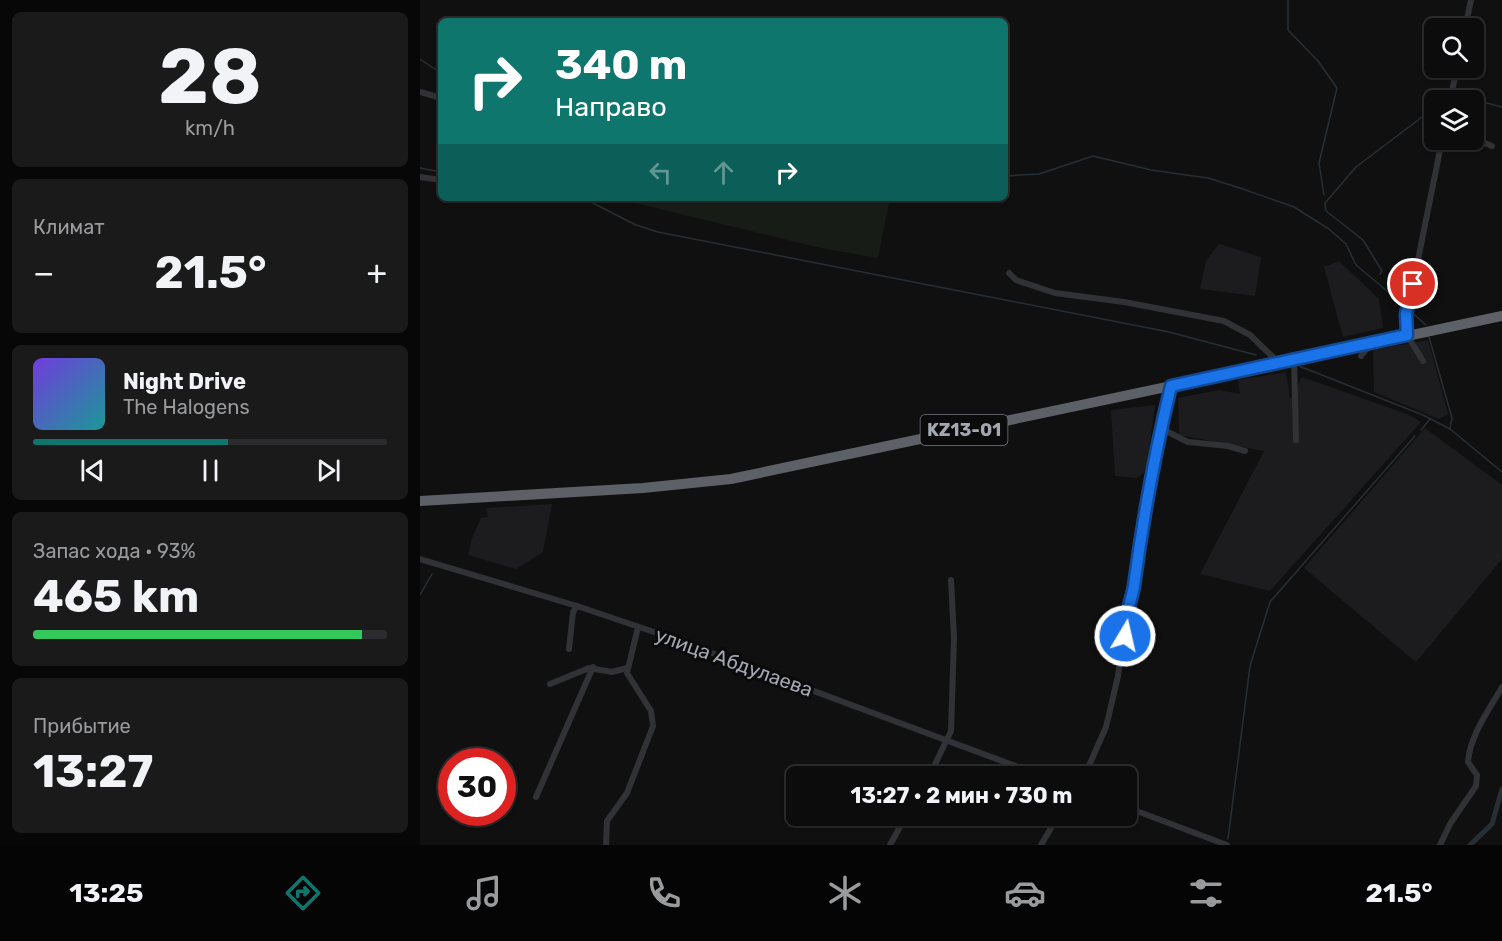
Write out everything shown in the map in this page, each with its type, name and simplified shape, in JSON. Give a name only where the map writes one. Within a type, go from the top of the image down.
[{"type":"highway","name":"KZ13-01","points":[[420,501],[652,487],[731,479],[1294,358],[1502,316]]},
{"type":"street","points":[[1467,18],[1471,0]]},
{"type":"street","points":[[420,92],[438,97]]},
{"type":"street","points":[[1484,143],[1492,146]]},
{"type":"street","points":[[1423,361],[1407,335],[1406,314],[1440,150]]},
{"type":"street","points":[[420,177],[438,180]]},
{"type":"street","points":[[1009,273],[1016,280],[1055,293],[1124,302],[1224,321],[1250,335],[1278,362]]},
{"type":"street","points":[[1361,356],[1371,343]]},
{"type":"street","points":[[1294,358],[1296,440]]},
{"type":"street","points":[[1296,375],[1303,379]]},
{"type":"street","points":[[1089,766],[1106,727],[1118,676],[1124,629],[1134,586],[1161,428],[1171,386]]},
{"type":"street","points":[[1161,428],[1188,442],[1228,446],[1245,451]]},
{"type":"street","name":"улица Абдулаева","points":[[420,559],[577,606],[638,627],[1015,766]]},
{"type":"street","points":[[935,766],[951,730],[954,638],[951,580]]},
{"type":"street","points":[[569,649],[573,612],[577,606]]},
{"type":"street","points":[[606,845],[607,820],[627,793],[651,736],[654,721],[651,711],[628,678],[627,668],[638,627]]},
{"type":"street","points":[[550,684],[593,667],[612,672],[627,668]]},
{"type":"street","points":[[536,797],[593,667]]},
{"type":"street","points":[[1440,845],[1476,786],[1477,775],[1468,760],[1481,723],[1502,687]]},
{"type":"street","points":[[1137,811],[1227,845]]},
{"type":"street","points":[[890,845],[900,826]]},
{"type":"street","points":[[1041,845],[1052,826]]},
{"type":"shaded area","points":[[627,201],[889,201],[878,258],[821,248]]},
{"type":"shaded area","points":[[1219,244],[1261,257],[1255,296],[1200,289],[1206,261]]},
{"type":"shaded area","points":[[1339,261],[1379,299],[1383,328],[1343,337],[1324,267]]},
{"type":"shaded area","points":[[1428,340],[1448,414],[1439,419],[1374,392],[1373,350]]},
{"type":"shaded area","points":[[1286,372],[1290,399],[1302,377],[1407,414],[1421,422],[1270,591],[1200,574],[1264,451],[1179,435],[1178,398],[1219,390],[1240,394],[1238,380]]},
{"type":"shaded area","points":[[1155,405],[1146,471],[1137,478],[1115,476],[1111,410]]},
{"type":"shaded area","points":[[1425,428],[1502,485],[1502,559],[1416,662],[1304,568]]},
{"type":"shaded area","points":[[552,504],[543,552],[516,569],[468,555],[472,538],[481,518],[488,517],[486,508]]},
{"type":"waterway","points":[[1288,0],[1288,30],[1318,61],[1337,88],[1319,163],[1324,195]]},
{"type":"waterway","points":[[420,59],[438,71]]},
{"type":"waterway","points":[[1484,102],[1502,107]]},
{"type":"waterway","points":[[1380,274],[1382,271],[1363,240],[1326,211],[1325,203],[1356,167],[1424,116]]},
{"type":"waterway","points":[[1008,176],[1039,174],[1093,156],[1151,170],[1208,178],[1240,188],[1294,207],[1329,229],[1346,244],[1356,265],[1405,306]]},
{"type":"waterway","points":[[420,168],[438,171]]},
{"type":"waterway","points":[[589,201],[636,225],[658,232],[1169,332],[1256,355]]},
{"type":"waterway","points":[[1409,310],[1426,325]]},
{"type":"waterway","points":[[1429,337],[1452,418],[1450,428]]},
{"type":"waterway","points":[[1299,366],[1423,415],[1450,429],[1502,472]]},
{"type":"waterway","points":[[1421,430],[1430,419]]},
{"type":"waterway","points":[[1228,839],[1250,666],[1270,602],[1415,436]]},
{"type":"waterway","points":[[420,595],[432,574]]},
{"type":"waterway","points":[[1470,845],[1492,824],[1502,789]]},
{"type":"route","points":[[1125,636],[1124,629],[1134,586],[1161,428],[1171,386],[1407,335],[1406,314],[1413,284]]}]
